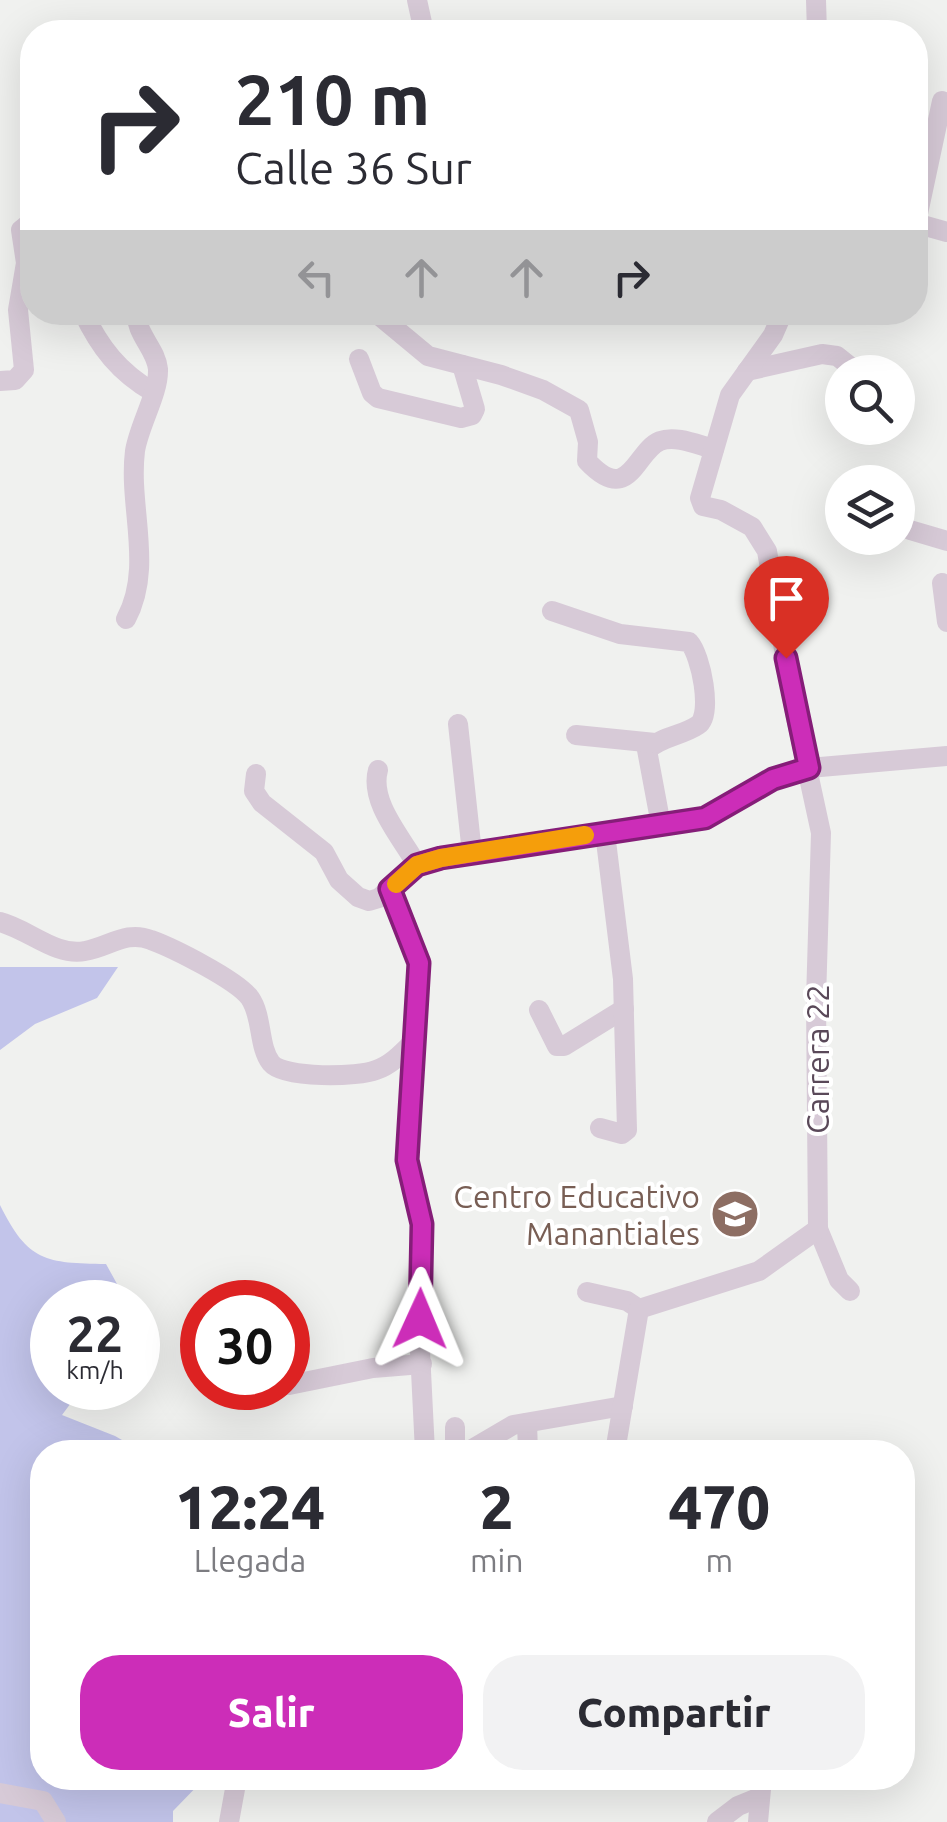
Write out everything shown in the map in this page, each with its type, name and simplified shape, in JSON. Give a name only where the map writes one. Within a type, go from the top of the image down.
[{"type":"street","points":[[928,164],[942,100]]},
{"type":"street","points":[[0,381],[15,380],[24,370],[20,298]]},
{"type":"street","points":[[90,325],[108,356],[153,392]]},
{"type":"street","points":[[126,618],[140,576],[136,450],[157,364],[138,325]]},
{"type":"street","points":[[391,325],[428,356],[544,390],[579,410],[588,442],[587,461],[599,474],[624,477],[636,470],[644,455],[660,441],[682,440],[714,449],[730,395],[754,369],[779,325]]},
{"type":"street","points":[[754,369],[830,355]]},
{"type":"street","points":[[359,359],[372,393],[378,398],[461,418],[472,415],[475,409],[462,364]]},
{"type":"street","name":"Carrera 22","points":[[714,449],[700,498],[703,506],[721,510],[752,527],[767,551],[821,833],[816,981],[818,1228]]},
{"type":"street","points":[[915,531],[947,541]]},
{"type":"street","points":[[942,583],[947,622]]},
{"type":"street","points":[[552,611],[620,634],[689,642],[702,670],[704,718],[700,724],[655,743],[576,735]]},
{"type":"street","points":[[458,724],[472,853]]},
{"type":"street","points":[[655,743],[647,756],[661,825]]},
{"type":"street","points":[[256,774],[254,791],[262,803],[324,852],[351,894],[368,900],[390,889],[422,864],[705,818],[773,779],[809,768],[947,756]]},
{"type":"street","points":[[378,770],[376,788],[383,807],[422,864]]},
{"type":"street","points":[[415,832],[422,864]]},
{"type":"street","points":[[600,1128],[622,1134],[627,1130],[624,1009],[605,834]]},
{"type":"street","points":[[390,889],[419,963],[407,1160],[422,1224],[425,1440]]},
{"type":"street","points":[[0,922],[24,928],[56,948],[83,952],[131,935],[148,938],[201,964],[249,996],[271,1063],[281,1070],[322,1075],[372,1072],[398,1057],[412,1042]]},
{"type":"street","points":[[538,1010],[558,1046],[564,1046],[624,1009]]},
{"type":"street","points":[[638,1309],[759,1271],[818,1228],[839,1280],[850,1291]]},
{"type":"street","points":[[586,1292],[628,1302],[638,1309]]},
{"type":"street","points":[[617,1440],[638,1309]]},
{"type":"street","points":[[310,1381],[373,1368],[422,1364]]},
{"type":"street","points":[[487,1440],[513,1425],[623,1406]]},
{"type":"street","points":[[527,1422],[528,1440]]},
{"type":"street","points":[[455,1427],[455,1440]]},
{"type":"street","points":[[229,1822],[235,1790]]},
{"type":"street","points":[[717,1822],[757,1790]]},
{"type":"street","points":[[758,1822],[761,1790]]},
{"type":"street","points":[[0,1793],[43,1801],[56,1822]]},
{"type":"shaded area","points":[[0,967],[118,967],[97,998],[35,1024],[0,1050]]},
{"type":"shaded area","points":[[0,1205],[20,1238],[41,1256],[106,1264],[115,1280],[30,1280],[30,1410],[66,1410],[62,1415],[122,1440],[30,1440],[30,1790],[193,1790],[173,1811],[173,1822],[0,1822]]},
{"type":"slow traffic","points":[[396,884],[417,865],[441,858],[585,835]]},
{"type":"place","name":"Centro Educativo Manantiales","points":[[735,1214]]},
{"type":"route","points":[[420,1319],[422,1224],[407,1160],[419,963],[390,889],[417,865],[441,858],[705,818],[773,779],[809,768],[786,658]]}]
